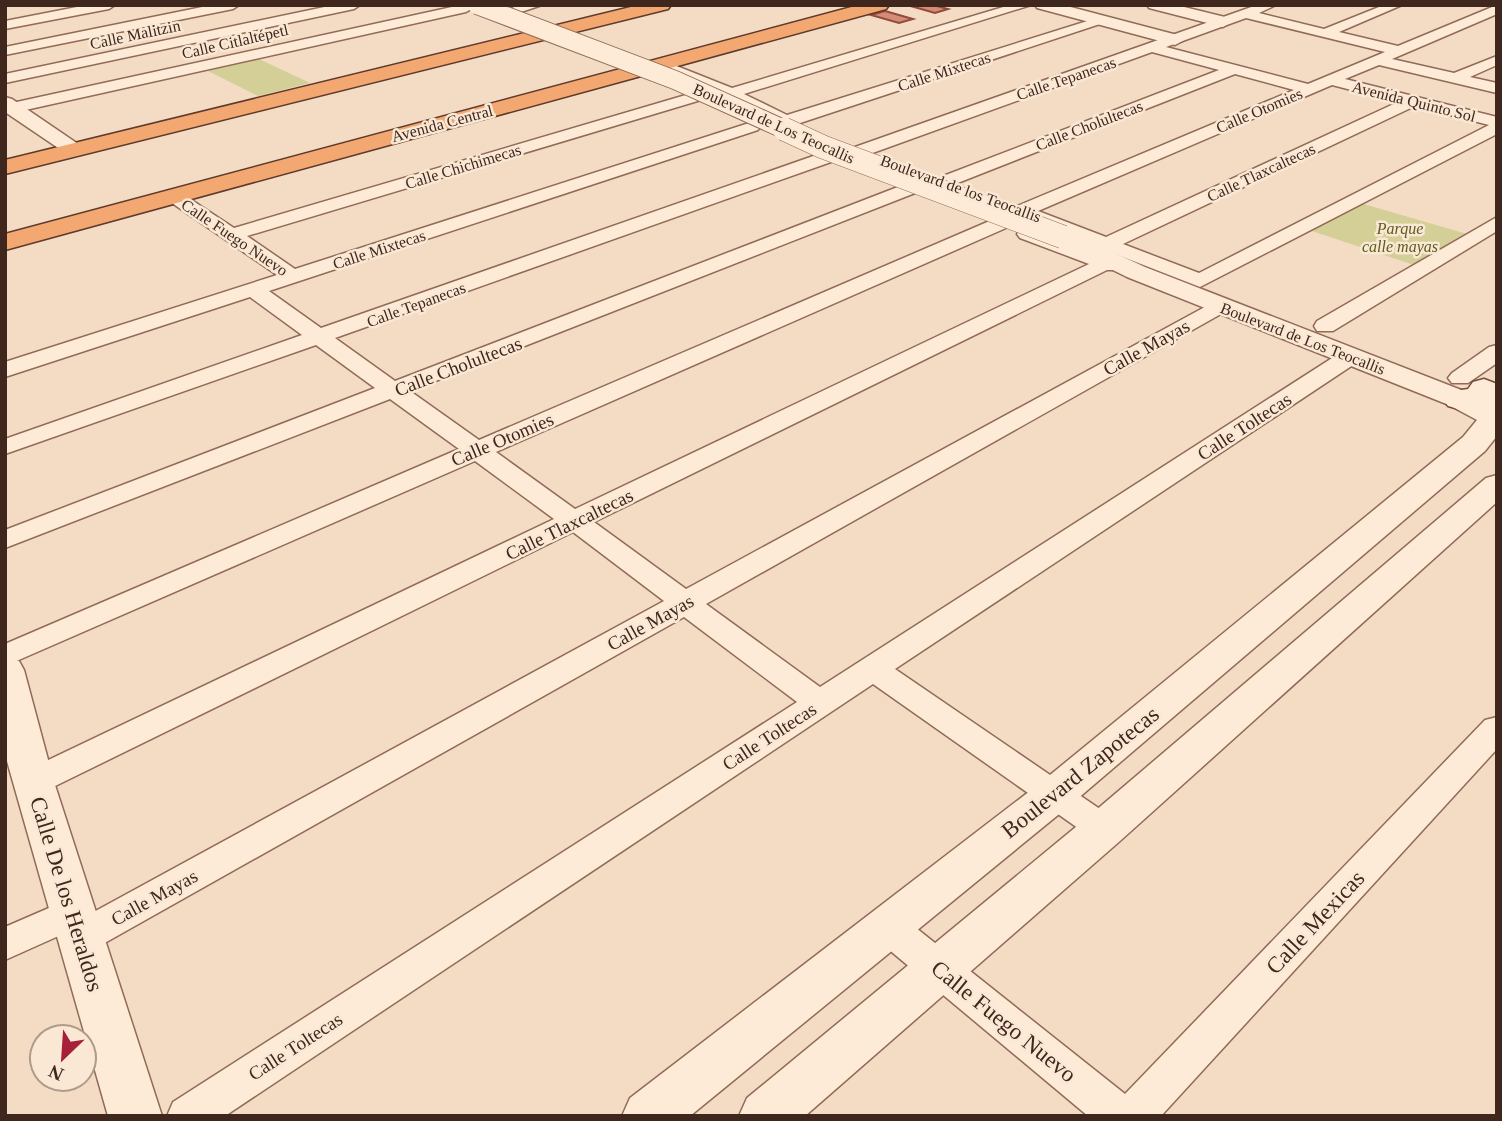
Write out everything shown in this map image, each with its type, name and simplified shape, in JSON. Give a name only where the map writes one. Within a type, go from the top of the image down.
[{"type":"highway","points":[[5,167],[662,5]]},
{"type":"highway","name":"Avenida Central","points":[[5,242],[880,5]]},
{"type":"street","points":[[5,25],[109,5]]},
{"type":"street","points":[[5,51],[233,5]]},
{"type":"street","name":"Calle Malitzin","points":[[5,79],[354,5]]},
{"type":"street","name":"Calle Citlaltépetl","points":[[12,114],[483,8],[536,5]]},
{"type":"street","points":[[728,92],[1025,5]]},
{"type":"street","points":[[1043,5],[1175,40]]},
{"type":"street","points":[[1155,5],[1223,22]]},
{"type":"street","name":"Calle Tepanecas","points":[[861,151],[1270,5]]},
{"type":"street","points":[[1325,33],[1396,5]]},
{"type":"street","points":[[483,8],[562,30]]},
{"type":"street","points":[[483,8],[538,36]]},
{"type":"street","name":"Boulevard de Los Teocallis","points":[[483,8],[675,80],[814,144],[1067,239],[1200,281],[1325,326],[1484,401]]},
{"type":"street","name":"Calle Otomies","points":[[1022,211],[1497,9]]},
{"type":"street","points":[[1245,14],[1400,51]]},
{"type":"street","name":"Calle Mixtecas","points":[[786,121],[1102,21]]},
{"type":"street","points":[[1153,48],[1309,89]]},
{"type":"street","name":"Avenida Quinto Sol","points":[[1378,60],[1497,88]]},
{"type":"street","points":[[1456,78],[1497,60]]},
{"type":"street","name":"Boulevard de los Teocallis","points":[[659,64],[728,92],[786,121],[1022,211],[1107,254],[1136,272]]},
{"type":"street","name":"Calle Cholultecas","points":[[944,182],[1234,69]]},
{"type":"street","name":"Boulevard de los Teocallis","points":[[634,71],[693,96],[751,127],[825,158],[999,223],[1200,281]]},
{"type":"street","name":"Avenida Quinto Sol","points":[[1332,80],[1497,125]]},
{"type":"street","name":"Boulevard de los Teocallis","points":[[693,96],[703,89],[728,92]]},
{"type":"street","name":"Calle Chichimecas","points":[[231,235],[693,96]]},
{"type":"street","name":"Calle Tlaxcaltecas","points":[[22,767],[575,521],[1412,100]]},
{"type":"street","points":[[12,114],[74,150]]},
{"type":"street","points":[[1200,281],[1497,125]]},
{"type":"street","name":"Calle Mixtecas","points":[[5,370],[751,127]]},
{"type":"street","name":"Calle Tepanecas","points":[[5,447],[825,158]]},
{"type":"street","name":"Calle Cholultecas","points":[[5,540],[909,189]]},
{"type":"street","name":"Calle Fuego Nuevo","points":[[175,197],[294,277]]},
{"type":"street","name":"Calle Otomies","points":[[5,656],[999,223]]},
{"type":"street","points":[[1325,326],[1497,223]]},
{"type":"street","name":"Boulevard de Los Teocallis","points":[[1067,239],[1136,272],[1221,306],[1351,356],[1484,401]]},
{"type":"street","name":"Calle Fuego Nuevo","points":[[254,290],[575,521],[820,703]]},
{"type":"street","name":"Calle Mayas","points":[[5,944],[76,925],[685,603],[1221,306]]},
{"type":"street","points":[[1484,401],[1497,352]]},
{"type":"street","name":"Calle Toltecas","points":[[188,1116],[1351,356]]},
{"type":"street","name":"Boulevard Zapotecas","points":[[649,1116],[1054,795],[1474,444],[1484,401]]},
{"type":"street","points":[[766,1116],[1104,829],[1497,485]]},
{"type":"street","points":[[873,669],[1104,829]]},
{"type":"street","name":"Calle De los Heraldos","points":[[5,670],[22,767],[76,925],[126,1112]]},
{"type":"street","name":"Calle Mexicas","points":[[1133,1116],[1497,728]]},
{"type":"street","name":"Calle Fuego Nuevo","points":[[887,927],[1120,1116]]},
{"type":"green space","points":[[259,59],[310,83],[258,96],[208,71]]},
{"type":"green space","name":"Parque calle mayas","points":[[1360,203],[1467,234],[1420,267],[1309,230]]},
{"type":"building","points":[[907,5],[933,5],[948,9],[935,13]]},
{"type":"building","points":[[885,11],[913,19],[899,23],[871,15]]}]
